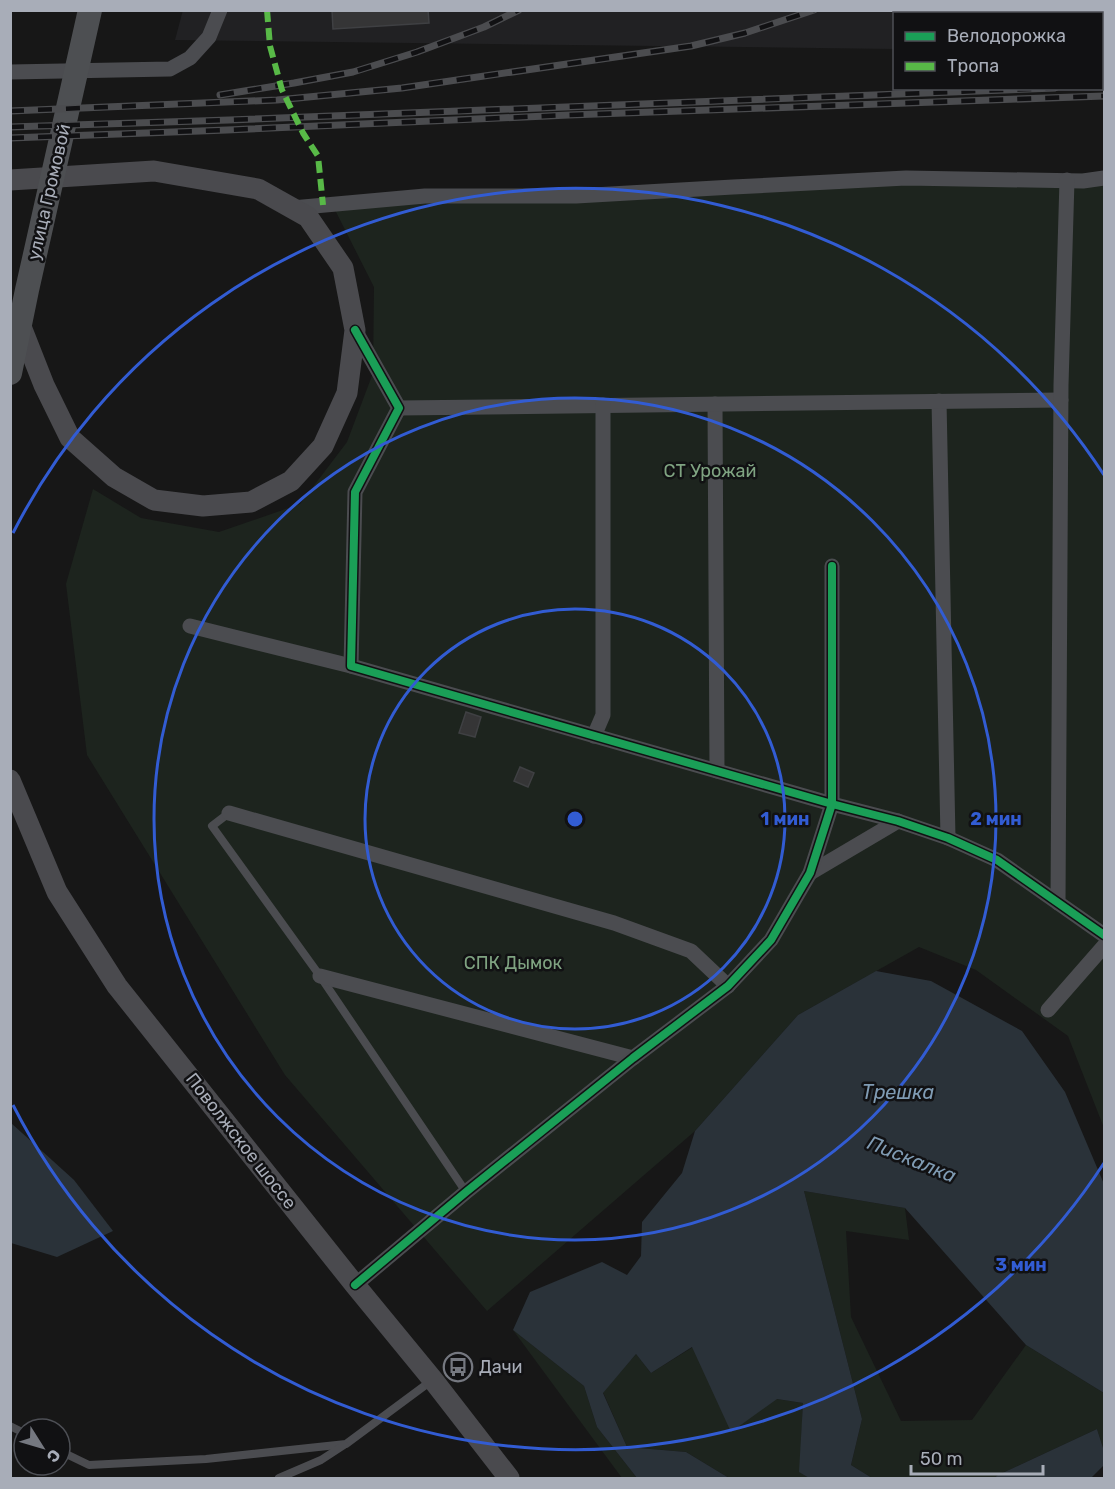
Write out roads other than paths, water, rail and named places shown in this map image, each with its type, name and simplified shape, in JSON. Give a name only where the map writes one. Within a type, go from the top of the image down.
[{"type":"main road","name":"улица Громовой","points":[[10,374],[90,10]]},
{"type":"main road","points":[[10,180],[154,171],[258,189],[308,217],[343,268],[355,330],[347,393],[322,446],[291,481],[251,502],[203,506],[154,500],[114,477],[70,438],[44,386],[20,324]]},
{"type":"main road","name":"Поволжское шоссе","points":[[11,783],[57,892],[117,986],[433,1380],[509,1479]]},
{"type":"street","points":[[10,72],[170,69],[190,58],[209,37],[220,10]]},
{"type":"street","points":[[292,208],[425,196],[576,196],[906,178],[1083,180],[1104,178]]},
{"type":"street","points":[[1058,903],[1061,400],[1067,180]]},
{"type":"street","points":[[355,330],[399,408]]},
{"type":"street","points":[[399,408],[1061,400]]},
{"type":"street","points":[[939,401],[948,838]]},
{"type":"street","points":[[715,404],[717,771]]},
{"type":"street","points":[[594,736],[603,715],[603,405]]},
{"type":"street","points":[[351,666],[356,492],[399,408]]},
{"type":"street","points":[[355,1285],[466,1192],[633,1058],[728,986],[771,940],[810,873],[832,804],[832,566]]},
{"type":"street","points":[[190,626],[351,666],[898,821],[948,838],[997,860],[1104,935]]},
{"type":"street","points":[[229,813],[614,923],[691,951],[728,986]]},
{"type":"street","points":[[810,873],[898,821]]},
{"type":"street","points":[[1048,1010],[1104,946]]},
{"type":"street","points":[[320,976],[633,1058]]},
{"type":"lane","points":[[229,813],[212,826],[320,976],[466,1192]]},
{"type":"lane","points":[[279,1479],[321,1460],[346,1444],[433,1380]]},
{"type":"lane","points":[[72,1457],[89,1465],[206,1459],[346,1444]]},
{"type":"water","name":"Трешка","points":[[876,971],[931,981],[1022,1031],[1065,1092],[1104,1184],[1104,1393],[1026,1345],[905,1208],[804,1191],[862,1419],[851,1465],[872,1478],[809,1478],[799,1472],[803,1403],[777,1399],[731,1432],[692,1347],[651,1373],[636,1354],[603,1393],[627,1447],[686,1452],[729,1478],[637,1478],[597,1427],[584,1386],[513,1330],[530,1292],[602,1262],[627,1275],[641,1256],[642,1222],[682,1173],[695,1131],[798,1015]]},
{"type":"water","points":[[11,1123],[74,1180],[113,1231],[57,1257],[11,1243]]},
{"type":"water","points":[[1097,1429],[1104,1451],[1104,1465],[1091,1478],[997,1478],[996,1476]]},
{"type":"railway","points":[[220,95],[353,72],[417,52],[484,27],[519,10]]},
{"type":"railway","points":[[10,111],[277,100],[402,88],[691,46],[745,33],[814,10]]},
{"type":"railway","points":[[10,127],[1003,90]]},
{"type":"railway","points":[[10,138],[1104,96]]},
{"type":"place","name":"Дачи","points":[[458,1367]]},
{"type":"park label","name":"СТ Урожай","points":[[710,471]]},
{"type":"park label","name":"СПК Дымок","points":[[513,963]]},
{"type":"water label","name":"Пискалка","points":[[912,1159]]}]
